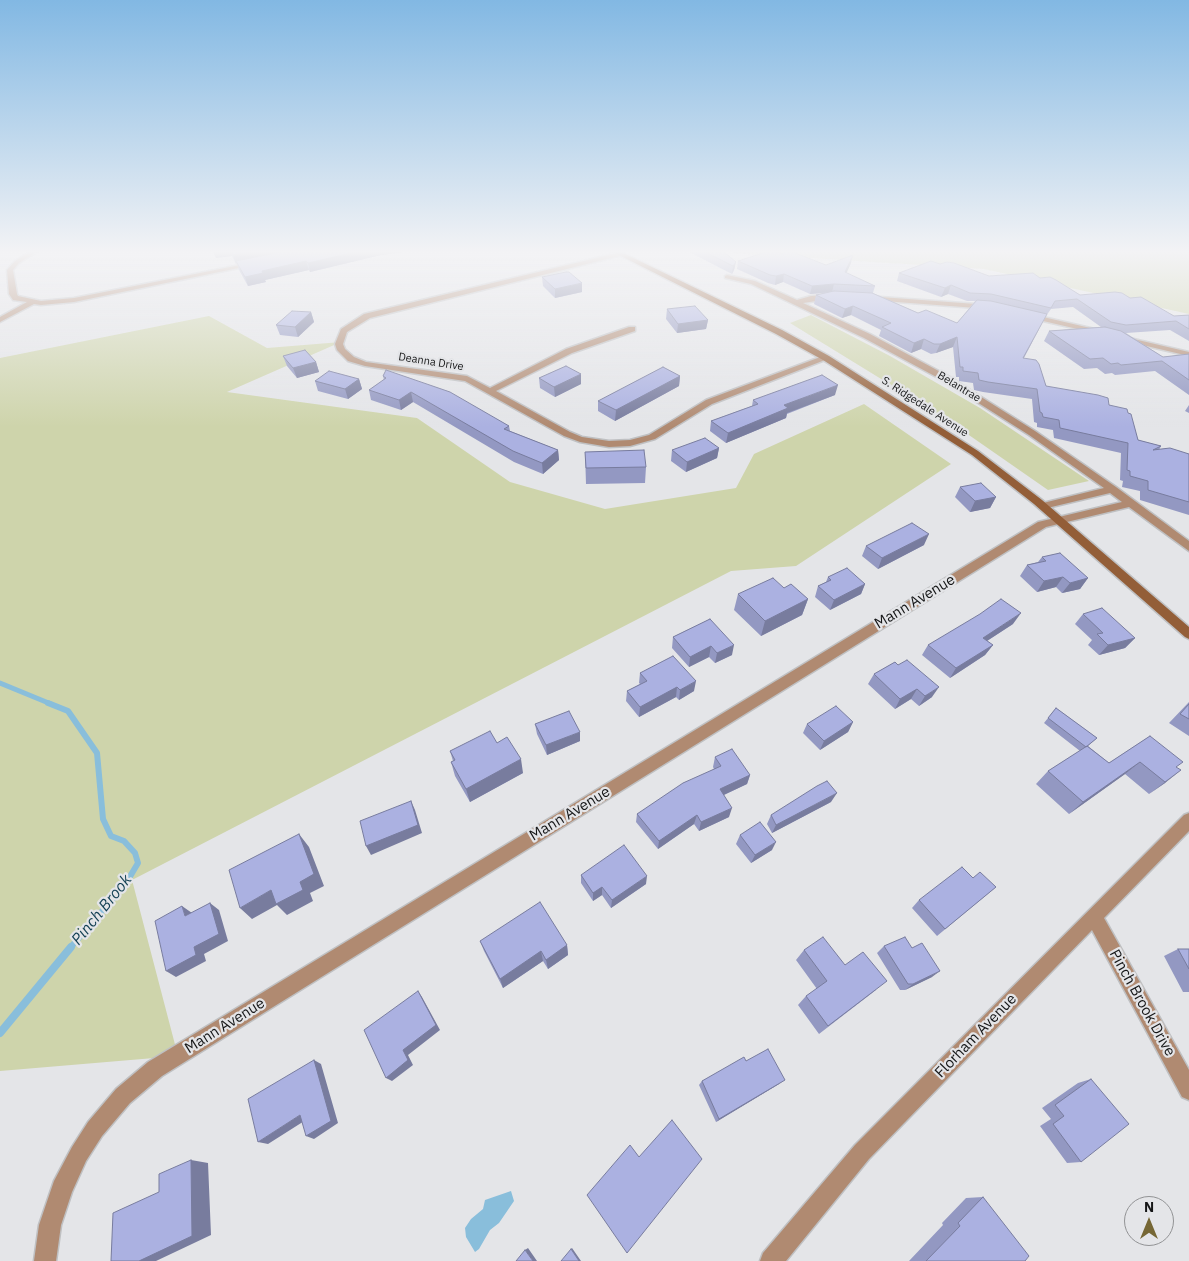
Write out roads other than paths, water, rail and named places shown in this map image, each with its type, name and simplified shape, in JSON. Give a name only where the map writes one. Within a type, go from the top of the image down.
[{"type":"main road","name":"S. Ridgedale Avenue","points":[[734,310],[826,358],[975,453],[1061,521],[1189,634]]},
{"type":"street","points":[[0,320],[19,310]]},
{"type":"street","name":"Deanna Drive","points":[[391,310],[378,313],[350,326],[341,337],[339,344],[341,350],[351,359],[360,362],[455,376],[474,382],[568,434],[580,439],[609,444],[657,436],[709,402],[826,358]]},
{"type":"street","name":"Belantrae","points":[[812,310],[945,378],[1032,433],[1112,489],[1189,547]]},
{"type":"street","points":[[1023,314],[1107,334]]},
{"type":"street","points":[[490,391],[569,351],[632,329]]},
{"type":"street","points":[[1117,336],[1189,354]]},
{"type":"street","points":[[1043,506],[1112,489]]},
{"type":"street","points":[[1061,521],[1131,503]]},
{"type":"street","name":"Mann Avenue","points":[[45,1261],[50,1225],[62,1189],[79,1154],[95,1129],[123,1096],[155,1069],[1042,524],[1061,521]]},
{"type":"street","name":"Florham Avenue","points":[[771,1261],[862,1152],[1189,820]]},
{"type":"street","name":"Pinch Brook Drive","points":[[1094,916],[1189,1090]]},
{"type":"water","points":[[511,1191],[514,1201],[475,1252],[466,1237],[465,1228],[471,1219],[483,1209],[485,1200]]},
{"type":"waterway","name":"Pinch Brook","points":[[0,683],[51,704]]},
{"type":"waterway","name":"Pinch Brook","points":[[48,703],[68,711],[97,753],[103,819],[111,836],[124,841],[135,853],[138,863],[125,885],[70,948]]},
{"type":"waterway","name":"Pinch Brook","points":[[0,1033],[71,947]]}]
